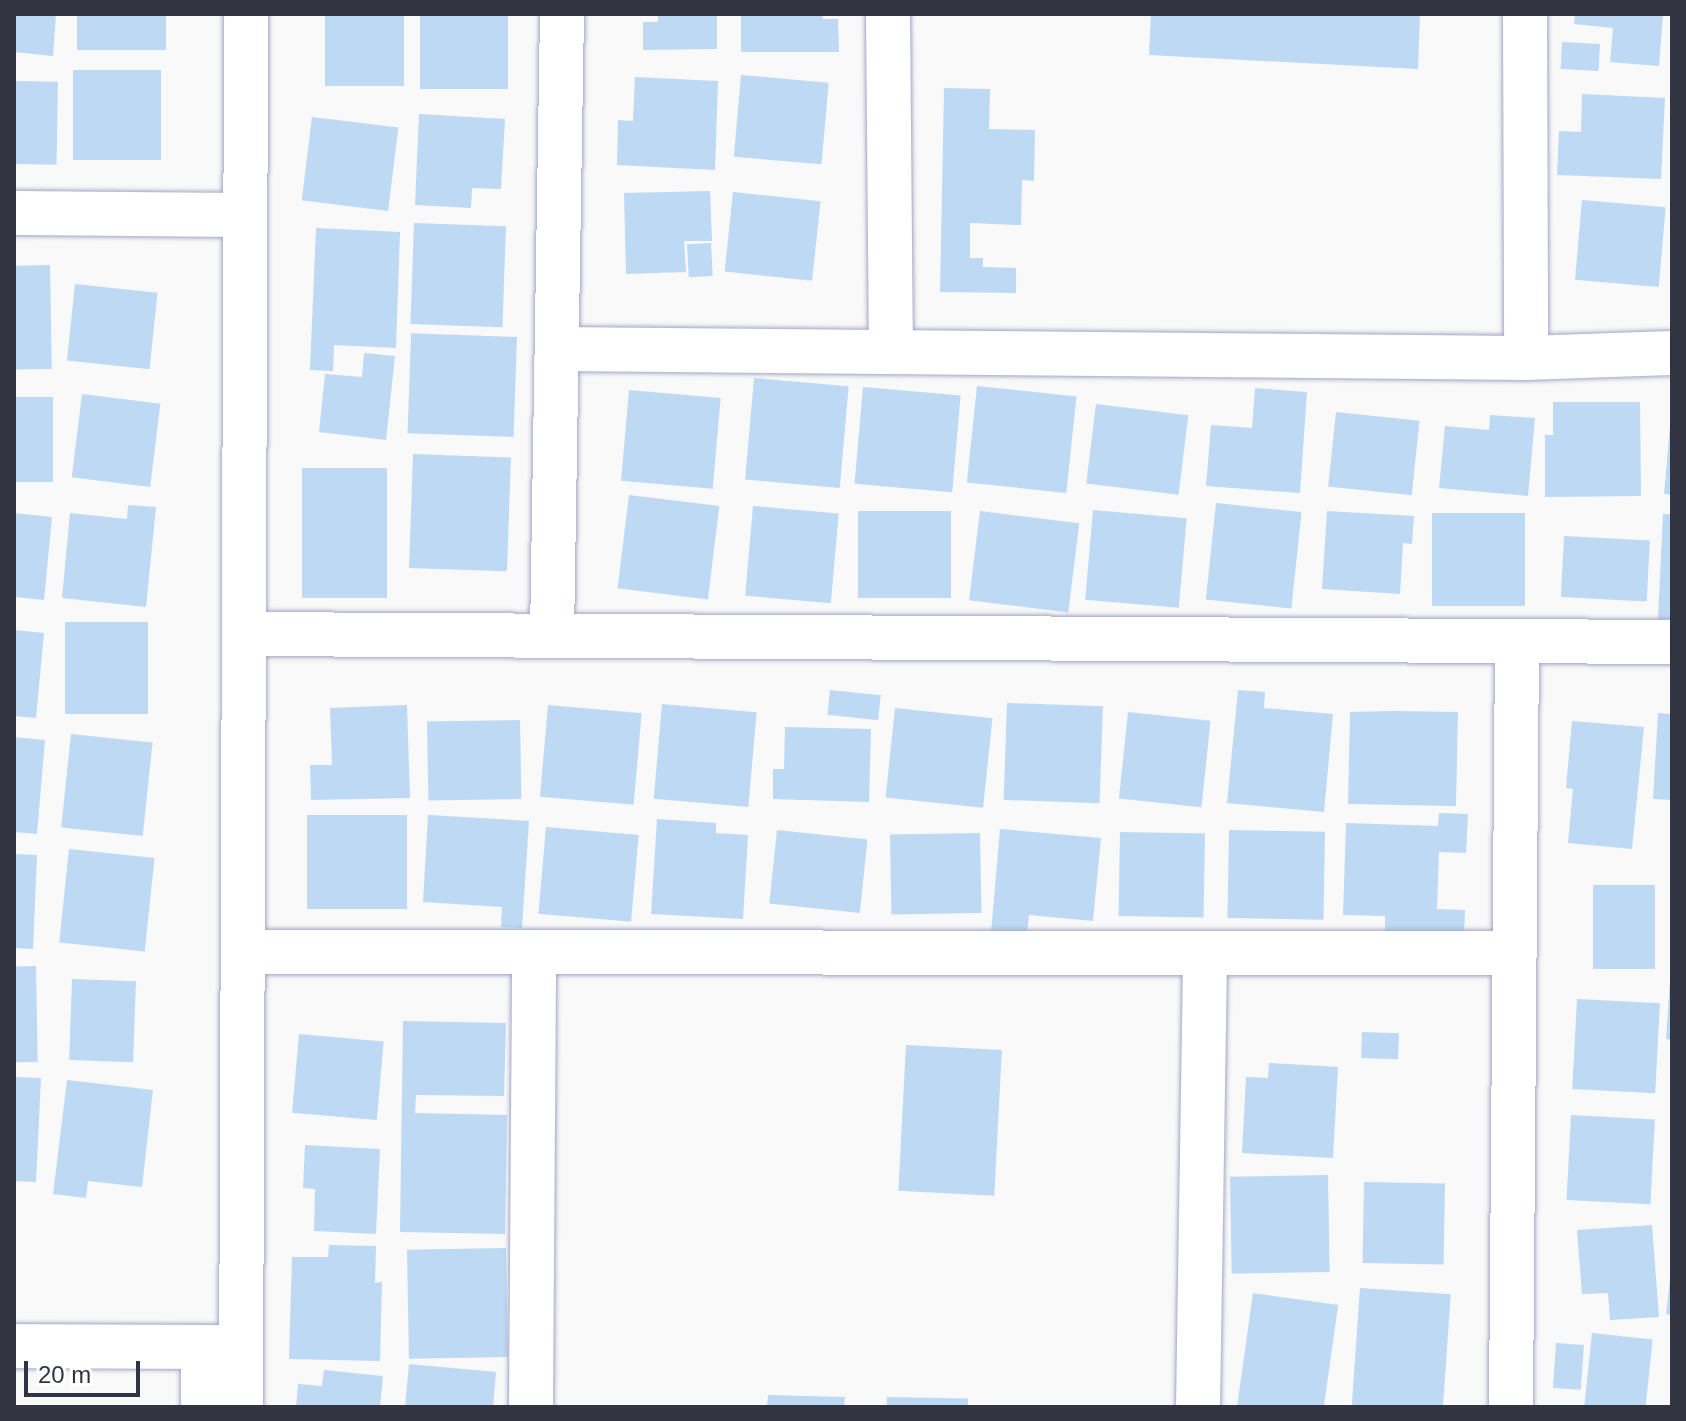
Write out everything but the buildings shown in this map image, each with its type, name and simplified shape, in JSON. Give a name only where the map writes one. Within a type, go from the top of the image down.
[{"type":"street","points":[[203,1407],[222,1348],[243,952],[246,14]]},
{"type":"street","points":[[552,636],[562,14]]},
{"type":"street","points":[[888,14],[891,352]]},
{"type":"street","points":[[1525,14],[1526,358]]},
{"type":"street","points":[[14,213],[245,215]]},
{"type":"street","points":[[557,349],[1526,358],[1672,353]]},
{"type":"street","points":[[244,634],[1672,642]]},
{"type":"street","points":[[1511,1407],[1517,642]]},
{"type":"street","points":[[243,952],[1514,953]]},
{"type":"street","points":[[531,1407],[534,952]]},
{"type":"street","points":[[1198,1407],[1205,953]]},
{"type":"street","points":[[14,1346],[222,1348]]},
{"type":"street","points":[[222,1348],[241,1407]]}]
